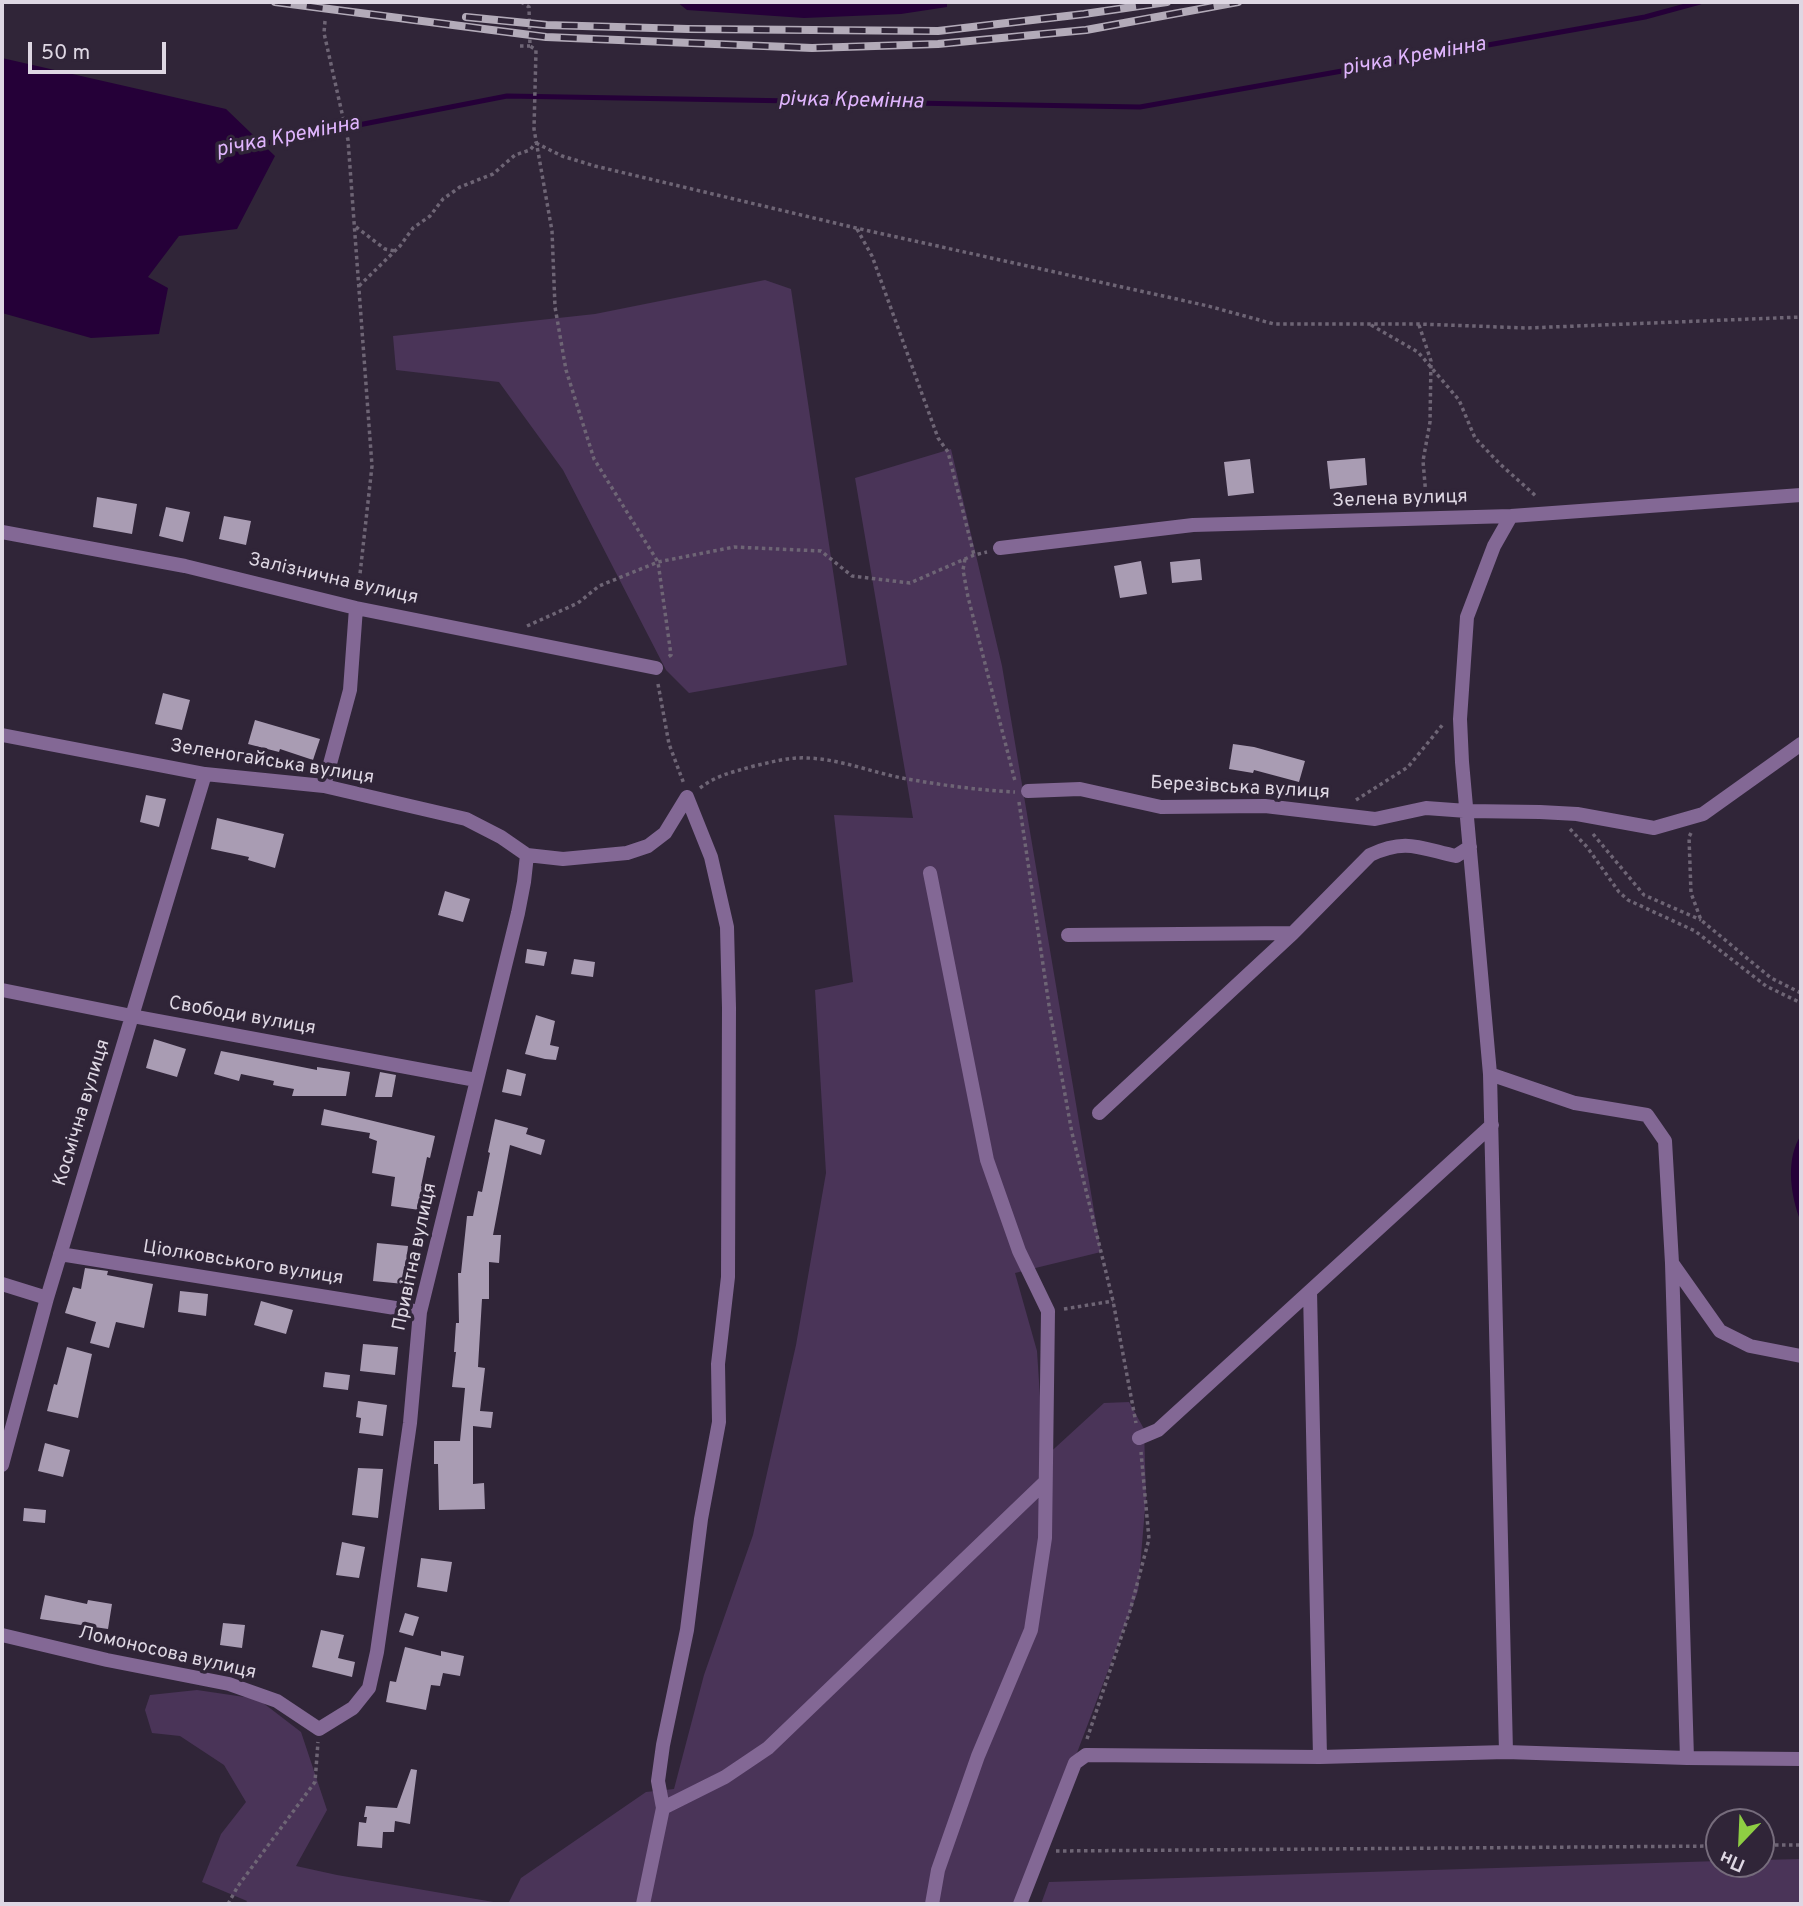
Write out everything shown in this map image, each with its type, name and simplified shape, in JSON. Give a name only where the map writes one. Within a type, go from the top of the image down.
[{"type":"street","name":"Зелена вулиця","points":[[1000,548],[1193,526],[1511,516],[1801,495]]},
{"type":"street","points":[[1506,1752],[1490,1074],[1460,719],[1467,617],[1494,546],[1511,516]]},
{"type":"street","name":"Залізнична вулиця","points":[[2,532],[185,566],[356,608],[656,668]]},
{"type":"street","points":[[324,786],[350,690],[356,608]]},
{"type":"street","name":"Зеленогайська вулиця","points":[[2,735],[205,774],[324,786],[466,819],[501,837],[527,855]]},
{"type":"street","name":"Березівська вулиця","points":[[1023,792],[1080,789],[1161,807],[1265,806],[1375,819],[1426,808],[1540,811],[1577,814],[1654,828],[1703,814],[1801,744]]},
{"type":"street","name":"Космічна вулиця","points":[[2,1465],[47,1298],[205,774]]},
{"type":"street","points":[[527,855],[563,859],[628,853],[648,846],[664,833],[687,797]]},
{"type":"street","points":[[643,1904],[663,1808],[658,1781],[663,1745],[687,1630],[701,1519],[719,1422],[718,1364],[728,1277],[727,927],[710,857],[687,797]]},
{"type":"street","points":[[1099,1114],[1293,933],[1370,855],[1382,849],[1407,844],[1456,856],[1470,848]]},
{"type":"street","name":"Привітна вулиця","points":[[319,1729],[353,1709],[369,1688],[377,1652],[410,1423],[420,1312],[518,913],[527,855]]},
{"type":"street","points":[[930,873],[986,1160],[1019,1251],[1048,1311],[1045,1538],[1031,1630],[978,1756],[938,1870],[932,1904]]},
{"type":"street","points":[[1068,935],[1293,933]]},
{"type":"street","name":"Свободи вулиця","points":[[2,990],[476,1080]]},
{"type":"street","points":[[1490,1074],[1575,1103],[1647,1115],[1665,1141],[1672,1263],[1686,1758]]},
{"type":"street","points":[[1139,1438],[1158,1430],[1492,1125]]},
{"type":"street","name":"Ціолковського вулиця","points":[[60,1254],[420,1312]]},
{"type":"street","points":[[1672,1263],[1720,1331],[1749,1346],[1801,1356]]},
{"type":"street","points":[[2,1283],[47,1298]]},
{"type":"street","points":[[1310,1291],[1320,1758]]},
{"type":"street","points":[[663,1808],[726,1777],[768,1748],[1045,1482]]},
{"type":"street","name":"Ломоносова вулиця","points":[[2,1635],[107,1660],[229,1684],[277,1701],[319,1729]]},
{"type":"street","points":[[1020,1904],[1075,1763],[1086,1755],[1320,1758],[1506,1752],[1801,1759]]},
{"type":"path","points":[[521,2],[529,7],[530,46]]},
{"type":"path","points":[[523,13],[530,14]]},
{"type":"path","points":[[324,21],[324,33],[348,139],[372,466],[356,608]]},
{"type":"path","points":[[520,46],[530,46],[536,50],[534,129],[552,231],[555,307],[566,370],[594,459],[658,562],[671,655],[656,668],[669,744],[687,797],[712,779],[775,761],[805,757],[942,785],[1023,792]]},
{"type":"path","points":[[536,143],[562,156],[595,166],[856,229],[1208,306],[1274,324],[1419,324],[1527,328],[1801,317]]},
{"type":"path","points":[[359,286],[395,251],[413,228],[430,216],[443,199],[460,187],[493,174],[515,155],[530,150],[536,143]]},
{"type":"path","points":[[355,226],[385,249],[395,251]]},
{"type":"path","points":[[503,636],[578,603],[599,586],[658,562],[734,547],[821,551],[852,576],[910,583],[974,555],[947,453],[938,438],[872,256],[856,229]]},
{"type":"path","points":[[1345,324],[1369,324],[1418,352],[1459,400],[1475,438],[1535,496],[1559,513]]},
{"type":"path","points":[[1419,324],[1432,361],[1430,422],[1423,461],[1426,496],[1434,518]]},
{"type":"path","points":[[965,559],[963,570],[968,597],[1023,792],[1049,1012],[1072,1133],[1113,1301],[1139,1438],[1149,1539],[1130,1611],[1081,1757]]},
{"type":"path","points":[[1335,813],[1408,767],[1444,724]]},
{"type":"path","points":[[1577,814],[1644,895],[1701,920],[1771,978],[1801,993]]},
{"type":"path","points":[[1701,920],[1691,893],[1689,837],[1703,814]]},
{"type":"path","points":[[1564,824],[1587,847],[1619,892],[1628,900],[1695,931],[1766,986],[1801,1003]]},
{"type":"path","points":[[1048,1311],[1113,1301]]},
{"type":"path","points":[[228,1904],[238,1885],[315,1782],[319,1729]]},
{"type":"path","points":[[1775,1845],[1801,1845]]},
{"type":"path","points":[[1040,1851],[1705,1846]]},
{"type":"shaded area","points":[[677,2],[947,2],[947,7],[901,14],[804,18],[687,10]]},
{"type":"shaded area","points":[[2,58],[226,109],[275,156],[237,229],[179,236],[148,277],[168,288],[159,334],[91,338],[2,313]]},
{"type":"shaded area","points":[[765,280],[791,289],[847,665],[689,693],[666,670],[563,470],[499,382],[396,370],[393,336],[595,314]]},
{"type":"shaded area","points":[[951,449],[1002,666],[1101,1252],[1015,1273],[1037,1351],[1044,1458],[1104,1403],[1129,1402],[1144,1429],[1146,1497],[1138,1591],[1020,1904],[508,1904],[521,1878],[646,1792],[674,1789],[704,1675],[753,1535],[796,1345],[826,1173],[815,990],[853,982],[834,815],[913,818],[855,478]]},
{"type":"shaded area","points":[[1801,1135],[1801,1218],[1793,1196],[1791,1164]]},
{"type":"shaded area","points":[[197,1690],[258,1699],[301,1732],[327,1810],[296,1866],[505,1904],[245,1904],[247,1901],[202,1882],[221,1834],[246,1802],[224,1765],[180,1736],[152,1733],[145,1710],[150,1695]]},
{"type":"shaded area","points":[[1801,1859],[1801,1904],[1041,1904],[1049,1882],[1705,1861],[1705,1878],[1775,1878],[1775,1860]]},
{"type":"building","points":[[1365,458],[1367,485],[1330,489],[1327,461]]},
{"type":"building","points":[[1250,459],[1254,493],[1228,496],[1224,462]]},
{"type":"building","points":[[97,497],[137,504],[132,534],[93,527]]},
{"type":"building","points":[[166,507],[190,512],[183,542],[159,536]]},
{"type":"building","points":[[224,516],[251,521],[246,545],[219,539]]},
{"type":"building","points":[[1200,559],[1202,580],[1172,583],[1170,562]]},
{"type":"building","points":[[1141,561],[1147,594],[1120,598],[1114,566]]},
{"type":"building","points":[[163,693],[190,700],[182,730],[155,724]]},
{"type":"building","points":[[255,720],[320,739],[313,760],[280,749],[279,752],[248,744]]},
{"type":"building","points":[[1233,744],[1305,761],[1299,782],[1254,770],[1253,773],[1229,769]]},
{"type":"building","points":[[146,795],[166,799],[159,827],[140,822]]},
{"type":"building","points":[[217,818],[284,834],[275,868],[248,860],[249,857],[211,849]]},
{"type":"building","points":[[445,891],[470,899],[463,922],[438,915]]},
{"type":"building","points":[[527,949],[547,952],[544,966],[525,963]]},
{"type":"building","points":[[574,959],[595,962],[593,977],[571,974]]},
{"type":"building","points":[[536,1015],[555,1021],[550,1045],[559,1047],[556,1060],[525,1054]]},
{"type":"building","points":[[154,1039],[186,1049],[177,1077],[146,1068]]},
{"type":"building","points":[[221,1051],[317,1070],[317,1067],[350,1072],[346,1096],[292,1096],[294,1089],[273,1085],[274,1081],[241,1074],[239,1081],[214,1074]]},
{"type":"building","points":[[507,1069],[526,1074],[521,1096],[502,1092]]},
{"type":"building","points":[[380,1072],[396,1075],[392,1097],[375,1097]]},
{"type":"building","points":[[324,1109],[435,1136],[421,1186],[430,1187],[427,1211],[391,1206],[395,1177],[372,1173],[377,1141],[369,1138],[370,1133],[321,1125]]},
{"type":"building","points":[[495,1119],[528,1128],[526,1134],[545,1140],[541,1155],[510,1145],[493,1235],[501,1235],[499,1263],[489,1262],[489,1299],[482,1299],[478,1367],[485,1368],[480,1411],[493,1412],[491,1428],[473,1426],[473,1484],[484,1483],[485,1509],[439,1510],[438,1464],[434,1464],[434,1441],[460,1441],[465,1388],[452,1387],[456,1323],[459,1323],[458,1273],[461,1273],[467,1216],[473,1216],[478,1191],[482,1192]]},
{"type":"building","points":[[377,1243],[408,1246],[404,1284],[373,1281]]},
{"type":"building","points":[[85,1268],[108,1271],[107,1275],[153,1284],[144,1328],[116,1322],[109,1348],[90,1343],[96,1322],[65,1313],[73,1287],[81,1289]]},
{"type":"building","points":[[180,1291],[208,1294],[206,1316],[178,1312]]},
{"type":"building","points":[[261,1301],[293,1310],[286,1334],[254,1325]]},
{"type":"building","points":[[363,1344],[398,1347],[395,1375],[360,1371]]},
{"type":"building","points":[[67,1347],[92,1354],[78,1418],[47,1411]]},
{"type":"building","points":[[325,1372],[350,1375],[348,1390],[323,1387]]},
{"type":"building","points":[[358,1401],[387,1405],[383,1436],[359,1433],[361,1418],[356,1417]]},
{"type":"building","points":[[45,1443],[70,1450],[63,1477],[38,1471]]},
{"type":"building","points":[[358,1468],[383,1469],[378,1518],[352,1515]]},
{"type":"building","points":[[24,1508],[46,1510],[45,1523],[23,1521]]},
{"type":"building","points":[[342,1542],[365,1547],[359,1578],[336,1575]]},
{"type":"building","points":[[421,1558],[452,1562],[447,1592],[417,1587]]},
{"type":"building","points":[[45,1595],[87,1604],[88,1600],[112,1604],[108,1629],[40,1619]]},
{"type":"building","points":[[405,1613],[419,1617],[413,1636],[399,1632]]},
{"type":"building","points":[[223,1623],[245,1625],[242,1648],[220,1645]]},
{"type":"building","points":[[321,1630],[344,1635],[338,1658],[355,1662],[352,1677],[312,1667]]},
{"type":"building","points":[[405,1647],[441,1656],[441,1651],[464,1656],[460,1676],[443,1673],[440,1686],[431,1685],[426,1710],[386,1702],[390,1681],[396,1682]]},
{"type":"building","points":[[411,1769],[417,1770],[410,1824],[395,1821],[394,1832],[383,1832],[382,1848],[357,1846],[359,1822],[366,1823],[366,1806],[397,1808]]},
{"type":"waterway","name":"річка Кремінна","points":[[256,145],[507,96],[1140,107],[1645,17],[1700,2]]},
{"type":"railway","points":[[275,2],[546,37],[812,48],[938,44],[1086,30],[1238,2]]},
{"type":"railway","points":[[466,17],[547,25],[938,31],[1167,2]]}]
